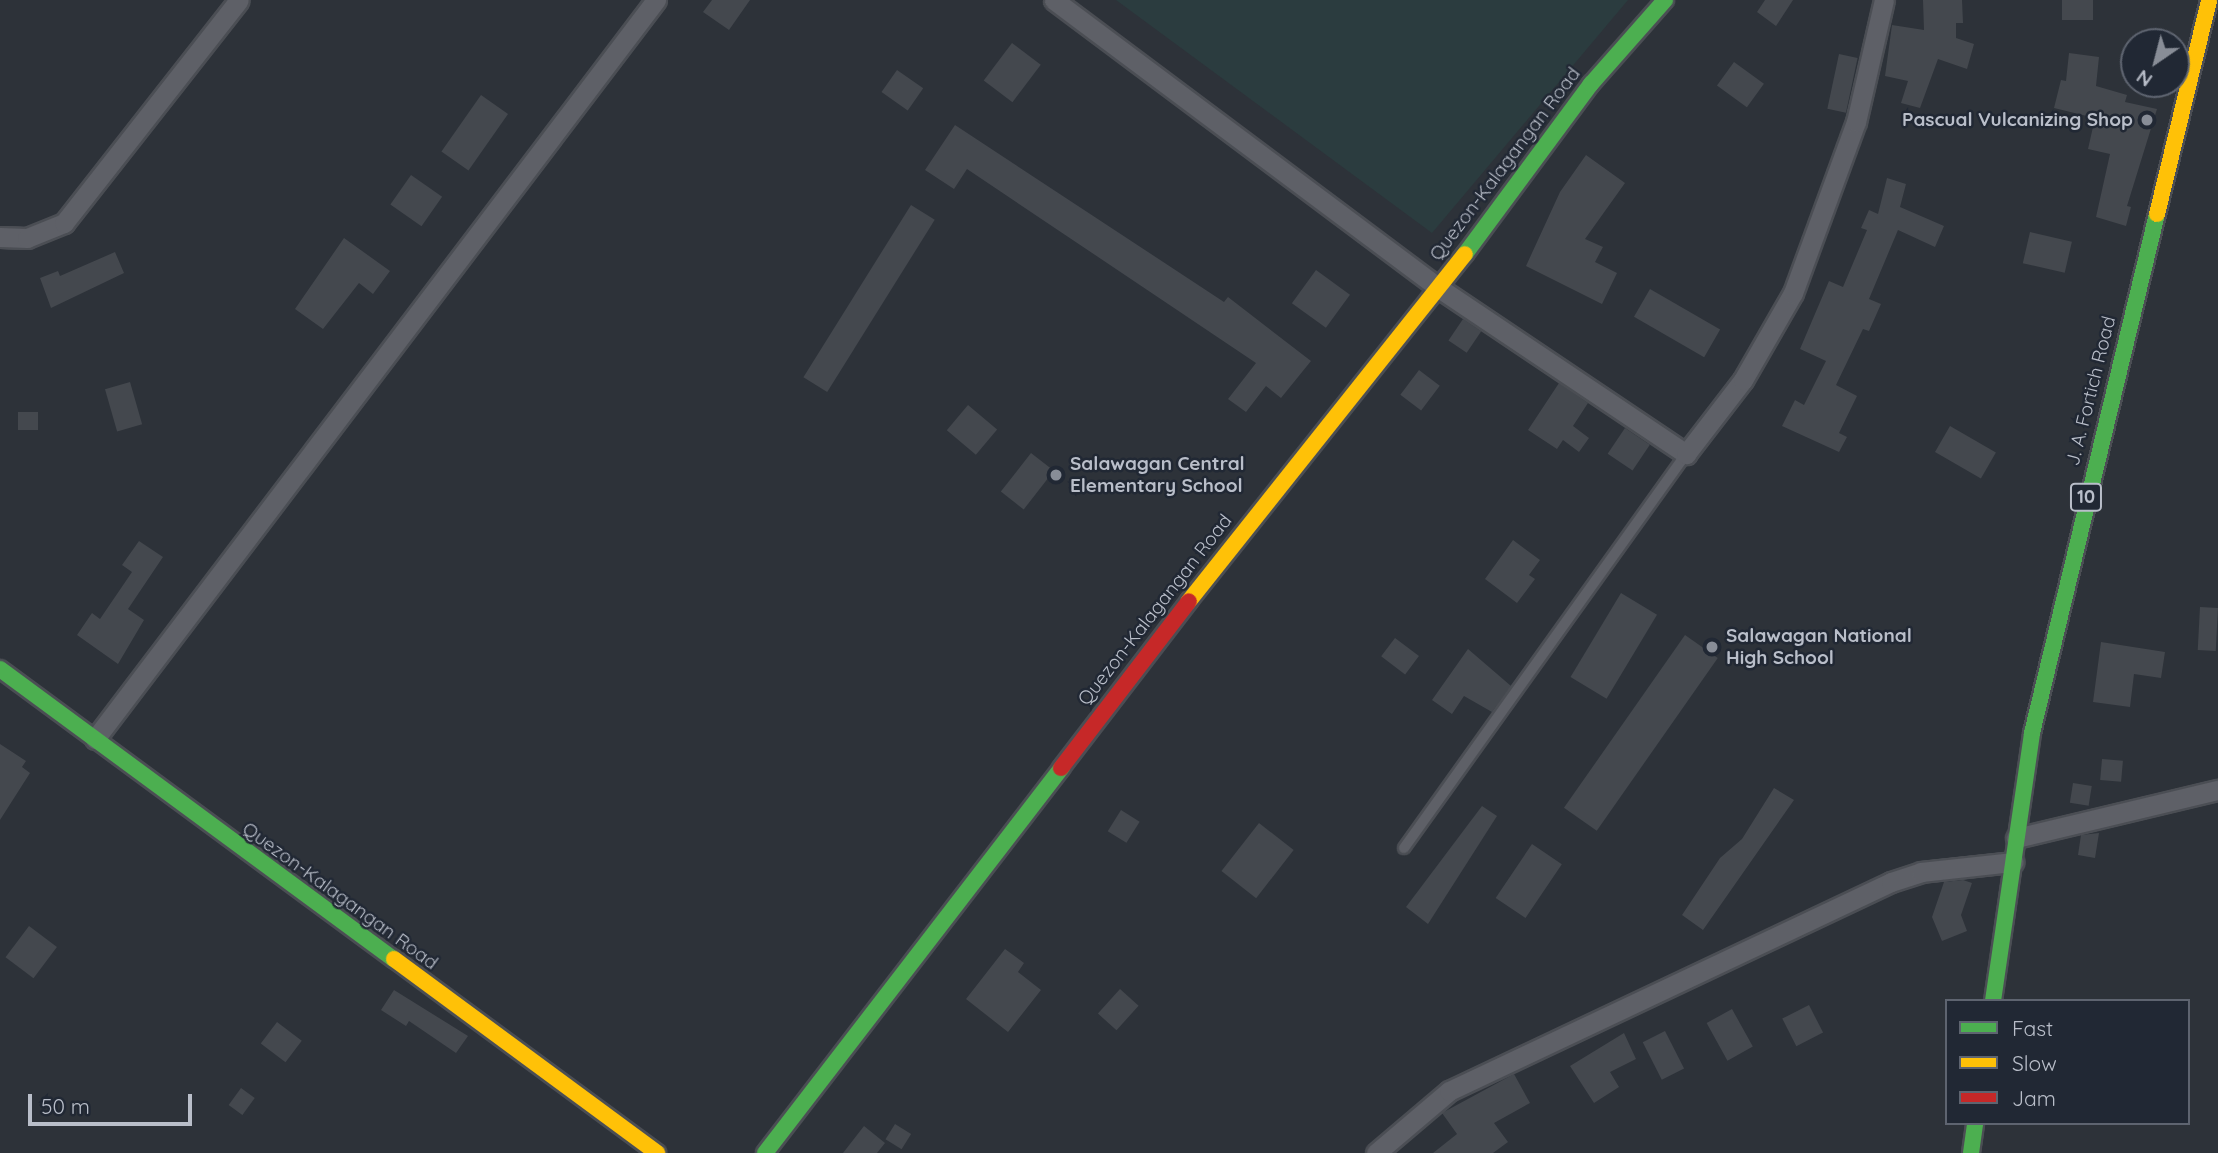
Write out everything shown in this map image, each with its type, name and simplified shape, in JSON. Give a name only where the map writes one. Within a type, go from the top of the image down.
[{"type":"main road","name":"Quezon-Kalagangan Road","points":[[765,1153],[1264,504],[1439,288],[1591,83],[1665,0]]},
{"type":"main road","name":"J. A. Fortich Road","points":[[1993,999],[2032,733],[2080,524],[2209,0]]},
{"type":"main road","name":"Quezon-Kalagangan Road","points":[[0,668],[657,1153]]},
{"type":"main road","points":[[1971,1153],[1975,1125]]},
{"type":"street","points":[[0,237],[27,238],[64,223],[239,0]]},
{"type":"street","points":[[94,739],[656,0]]},
{"type":"street","points":[[1054,0],[1439,288],[1686,454],[1743,380],[1793,293],[1856,122],[1884,0]]},
{"type":"street","points":[[2016,838],[2218,790]]},
{"type":"street","points":[[1376,1153],[1449,1091],[1891,882],[1921,872],[2012,862]]},
{"type":"lane","points":[[1404,848],[1686,454]]},
{"type":"shaded area","points":[[1116,0],[1628,0],[1432,233]]},
{"type":"building","points":[[712,0],[750,0],[729,30],[703,12]]},
{"type":"building","points":[[1765,0],[1793,0],[1776,26],[1757,12]]},
{"type":"building","points":[[1923,0],[1962,0],[1963,23],[1956,23],[1956,38],[1974,44],[1967,69],[1938,59],[1920,108],[1901,103],[1908,81],[1885,76],[1892,25],[1924,30]]},
{"type":"building","points":[[2062,0],[2093,0],[2093,20],[2062,20]]},
{"type":"building","points":[[1012,43],[1041,65],[1012,102],[984,81]]},
{"type":"building","points":[[2069,53],[2099,57],[2096,86],[2120,93],[2120,98],[2126,98],[2125,102],[2157,109],[2127,206],[2131,207],[2126,226],[2096,217],[2110,154],[2088,149],[2095,118],[2054,108],[2061,80],[2066,81]]},
{"type":"building","points":[[1839,54],[1858,58],[1846,113],[1827,109]]},
{"type":"building","points":[[1734,62],[1764,84],[1747,107],[1717,85]]},
{"type":"building","points":[[897,70],[923,88],[908,110],[882,92]]},
{"type":"building","points":[[481,95],[508,114],[468,170],[441,152]]},
{"type":"building","points":[[955,125],[1224,302],[1228,297],[1311,361],[1281,398],[1266,386],[1246,412],[1228,399],[1256,363],[967,169],[954,189],[925,170]]},
{"type":"building","points":[[1586,155],[1625,183],[1585,239],[1603,247],[1595,262],[1617,273],[1602,304],[1526,266],[1560,192]]},
{"type":"building","points":[[411,175],[442,197],[421,226],[390,204]]},
{"type":"building","points":[[1887,178],[1906,184],[1900,207],[1944,226],[1935,247],[1898,230],[1869,299],[1881,304],[1869,331],[1863,329],[1836,385],[1857,396],[1839,433],[1847,437],[1839,452],[1782,426],[1795,400],[1804,405],[1826,361],[1800,349],[1829,281],[1843,287],[1867,230],[1861,228],[1869,210],[1878,214]]},
{"type":"building","points":[[911,205],[935,220],[827,392],[803,377]]},
{"type":"building","points":[[2030,232],[2072,242],[2065,273],[2023,263]]},
{"type":"building","points":[[344,238],[390,271],[373,294],[359,283],[323,329],[295,309]]},
{"type":"building","points":[[115,252],[124,273],[51,308],[40,278],[58,271],[60,276]]},
{"type":"building","points":[[1316,270],[1350,295],[1326,328],[1292,303]]},
{"type":"building","points":[[1650,289],[1720,330],[1704,357],[1634,317]]},
{"type":"building","points":[[1463,319],[1481,331],[1467,353],[1448,341]]},
{"type":"building","points":[[1419,370],[1440,386],[1421,410],[1400,395]]},
{"type":"building","points":[[130,382],[142,424],[117,431],[105,389]]},
{"type":"building","points":[[1559,383],[1588,403],[1573,426],[1589,438],[1579,452],[1563,440],[1557,449],[1528,430]]},
{"type":"building","points":[[968,405],[997,429],[976,455],[947,430]]},
{"type":"building","points":[[18,412],[38,412],[38,430],[18,430]]},
{"type":"building","points":[[1950,426],[1996,452],[1981,478],[1935,452]]},
{"type":"building","points":[[1625,428],[1650,445],[1633,470],[1608,454]]},
{"type":"building","points":[[1031,453],[1054,471],[1024,509],[1001,492]]},
{"type":"building","points":[[1513,540],[1540,560],[1529,575],[1535,579],[1517,603],[1485,579]]},
{"type":"building","points":[[139,541],[163,557],[128,609],[144,620],[118,664],[77,635],[92,613],[100,619],[132,572],[122,565]]},
{"type":"building","points":[[1621,593],[1657,615],[1607,699],[1571,677]]},
{"type":"building","points":[[2200,607],[2218,608],[2216,651],[2198,650]]},
{"type":"building","points":[[1685,635],[1718,658],[1597,831],[1564,808]]},
{"type":"building","points":[[1395,638],[1419,656],[1405,674],[1381,656]]},
{"type":"building","points":[[2101,642],[2165,652],[2161,678],[2134,674],[2130,707],[2093,702]]},
{"type":"building","points":[[1468,649],[1511,686],[1492,712],[1464,696],[1452,714],[1432,700]]},
{"type":"building","points":[[0,744],[26,761],[22,767],[30,773],[0,820]]},
{"type":"building","points":[[2102,759],[2123,761],[2121,782],[2100,780]]},
{"type":"building","points":[[2073,783],[2092,786],[2089,806],[2070,803]]},
{"type":"building","points":[[1774,788],[1794,800],[1703,930],[1682,915],[1720,858],[1742,839]]},
{"type":"building","points":[[1482,806],[1497,816],[1428,924],[1406,907]]},
{"type":"building","points":[[1121,810],[1140,822],[1126,843],[1108,831]]},
{"type":"building","points":[[1259,823],[1294,850],[1256,898],[1221,871]]},
{"type":"building","points":[[2099,833],[2095,858],[2078,855],[2081,835]]},
{"type":"building","points":[[1532,844],[1562,864],[1525,918],[1496,898]]},
{"type":"building","points":[[1963,880],[1972,883],[1961,915],[1967,931],[1942,941],[1932,917],[1944,882]]},
{"type":"building","points":[[29,926],[57,947],[33,978],[6,957]]},
{"type":"building","points":[[1005,949],[1024,963],[1018,972],[1041,990],[1008,1032],[966,999]]},
{"type":"building","points":[[1120,989],[1139,1006],[1116,1030],[1098,1014]]},
{"type":"building","points":[[394,990],[468,1036],[456,1053],[409,1021],[406,1026],[381,1010]]},
{"type":"building","points":[[1809,1005],[1823,1033],[1796,1046],[1782,1019]]},
{"type":"building","points":[[1732,1009],[1753,1047],[1727,1061],[1707,1023]]},
{"type":"building","points":[[277,1022],[302,1041],[286,1062],[261,1044]]},
{"type":"building","points":[[1665,1031],[1684,1068],[1662,1080],[1643,1042]]},
{"type":"building","points":[[1624,1033],[1636,1059],[1610,1072],[1619,1087],[1594,1103],[1570,1066]]},
{"type":"building","points":[[1514,1074],[1530,1103],[1494,1123],[1508,1142],[1493,1153],[1433,1153],[1457,1134],[1442,1113]]},
{"type":"building","points":[[241,1088],[255,1098],[242,1115],[229,1105]]},
{"type":"building","points":[[895,1124],[911,1134],[902,1149],[885,1139]]},
{"type":"building","points":[[864,1126],[885,1143],[877,1153],[843,1153]]},
{"type":"traffic: fast","points":[[1465,254],[1591,84],[1665,0]]},
{"type":"traffic: fast","points":[[1993,999],[2032,733],[2157,214]]},
{"type":"traffic: fast","points":[[0,669],[394,959]]},
{"type":"traffic: fast","points":[[765,1153],[1061,768]]},
{"type":"traffic: fast","points":[[1971,1153],[1975,1125]]},
{"type":"traffic: slow","points":[[2157,214],[2209,0]]},
{"type":"traffic: slow","points":[[1189,601],[1465,254]]},
{"type":"traffic: slow","points":[[394,959],[657,1153]]},
{"type":"traffic: jam","points":[[1061,768],[1189,601]]},
{"type":"place","name":"Pascual Vulcanizing Shop","points":[[2147,120]]},
{"type":"place","name":"Salawagan Central Elementary School","points":[[1056,475]]},
{"type":"place","name":"Salawagan National High School","points":[[1712,647]]}]
